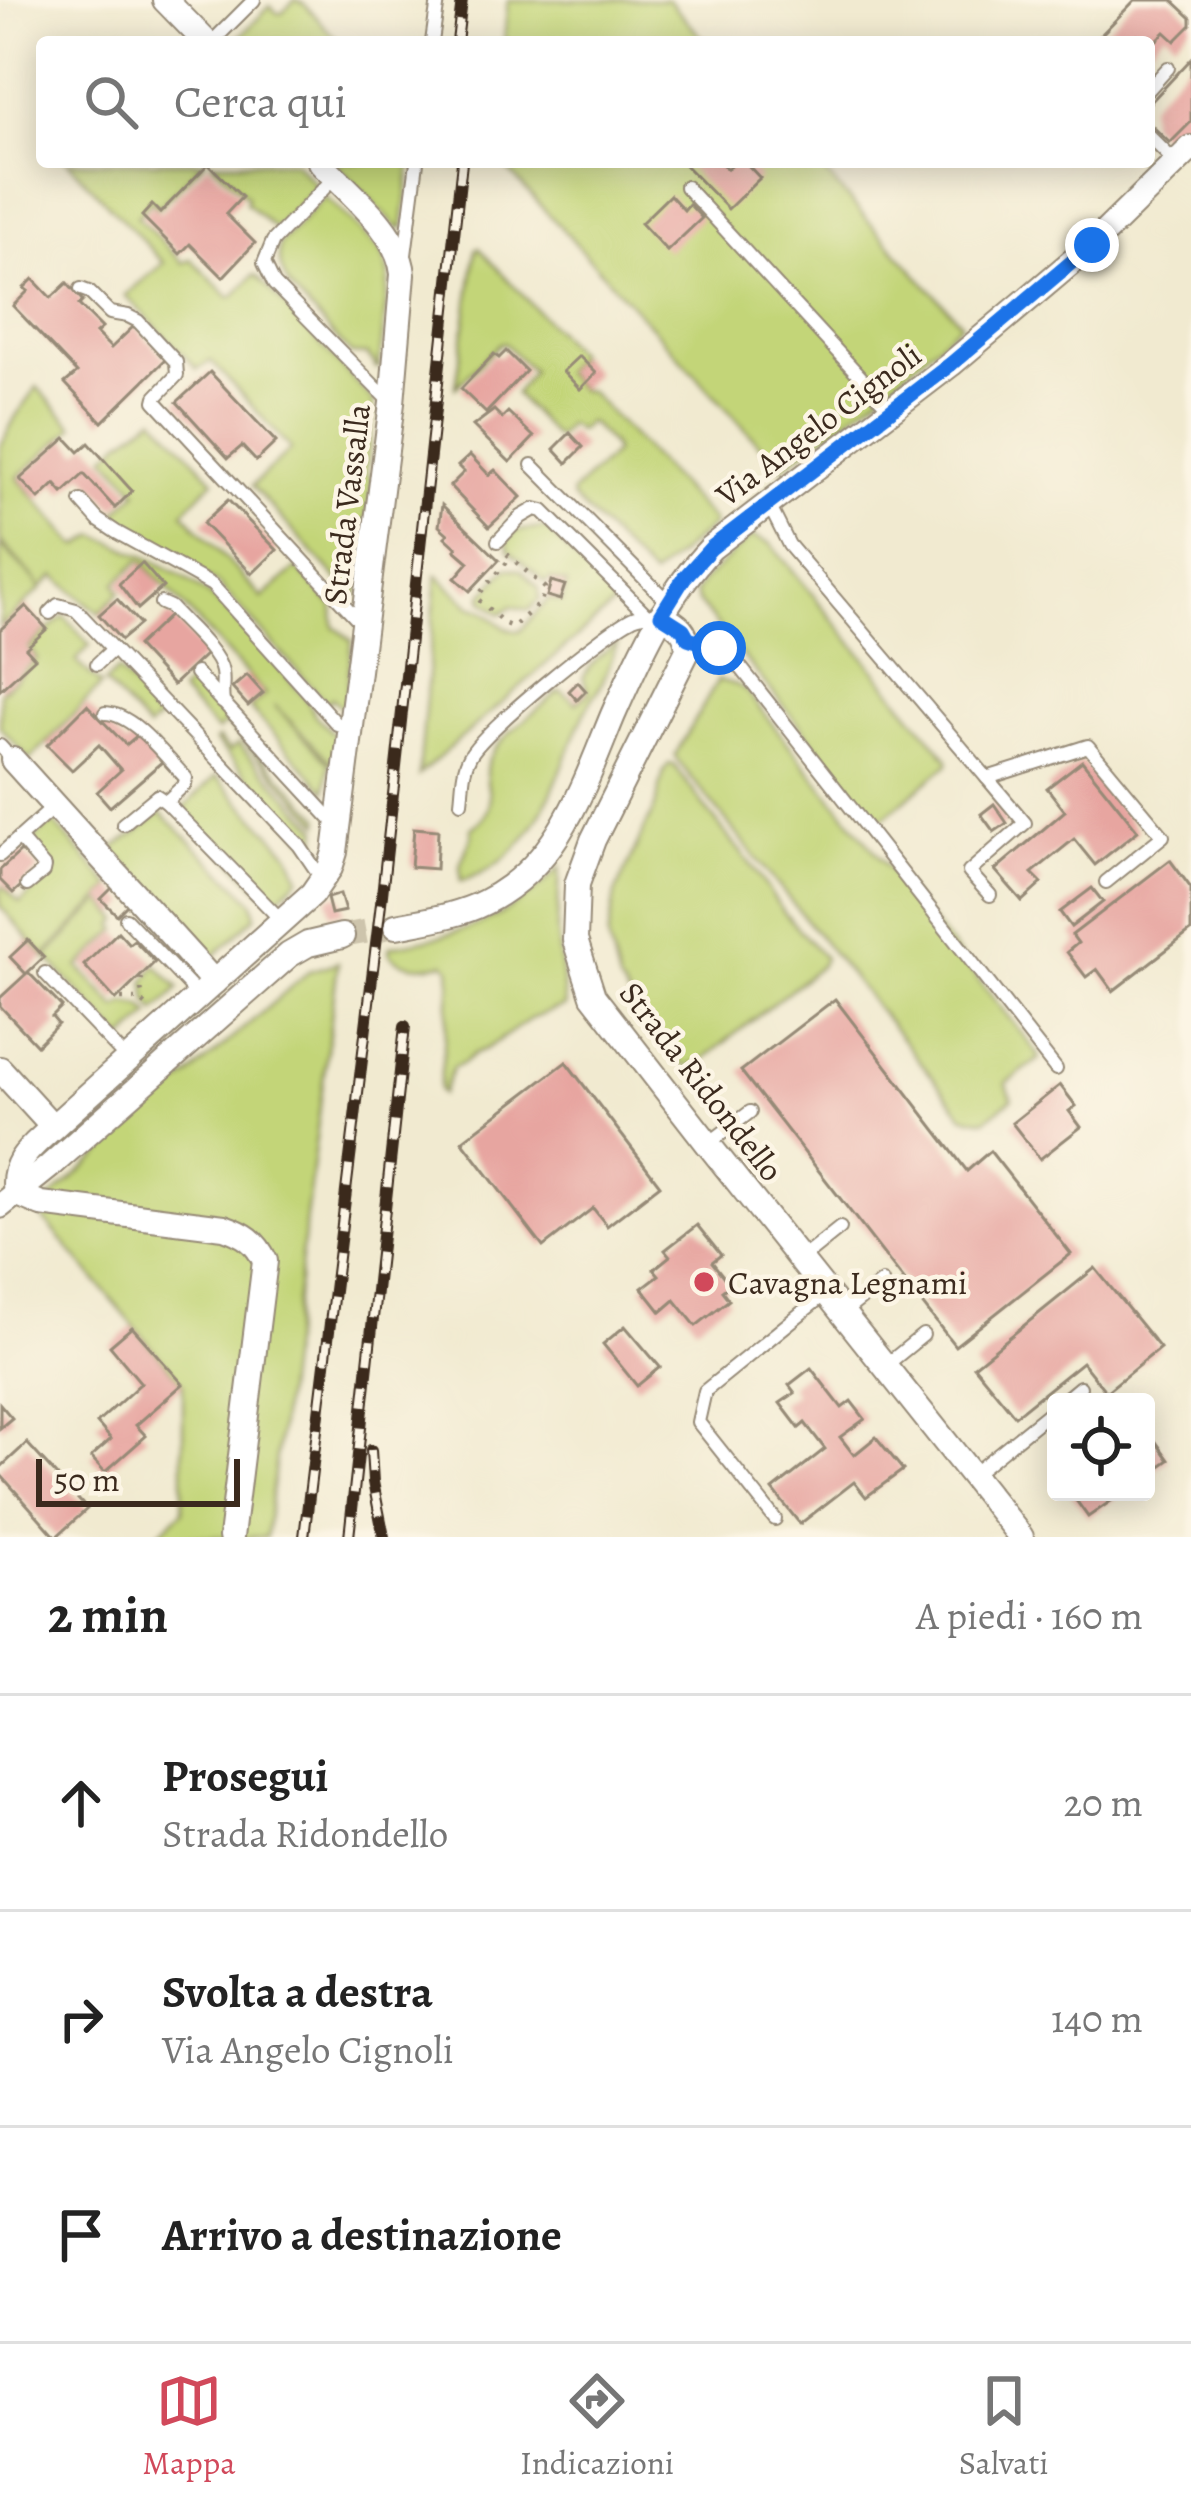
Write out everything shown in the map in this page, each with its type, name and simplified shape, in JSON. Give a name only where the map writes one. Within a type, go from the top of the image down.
[{"type":"street","points":[[165,0],[203,36]]},
{"type":"street","name":"Via Angelo Cignoli","points":[[396,926],[483,903],[512,886],[537,863],[569,818],[658,611],[692,568],[711,548],[951,364],[1092,245],[1184,156]]},
{"type":"street","points":[[327,170],[394,242],[403,274]]},
{"type":"street","name":"Strada Vassalla","points":[[323,880],[335,852],[392,404],[403,274]]},
{"type":"street","points":[[658,611],[688,638]]},
{"type":"street","name":"Strada Ridondello","points":[[688,638],[684,662],[593,840],[577,884],[575,940],[593,996],[1021,1537]]},
{"type":"street","points":[[6,753],[206,989]]},
{"type":"street","points":[[8,1199],[22,1157],[323,880]]},
{"type":"street","points":[[8,1199],[289,955],[308,944],[342,936]]},
{"type":"street","points":[[0,1070],[53,1127]]},
{"type":"street","points":[[8,1199],[224,1227],[259,1246],[265,1261],[231,1537]]},
{"type":"lane","points":[[215,36],[254,0]]},
{"type":"lane","points":[[433,36],[438,0]]},
{"type":"lane","points":[[1155,82],[1168,68]]},
{"type":"lane","points":[[1155,139],[1184,156]]},
{"type":"lane","points":[[403,274],[416,168]]},
{"type":"lane","points":[[327,170],[272,242],[264,263],[274,284],[392,404]]},
{"type":"lane","points":[[686,187],[891,410]]},
{"type":"lane","points":[[82,289],[110,313],[138,320],[176,362],[177,375],[155,401],[364,627]]},
{"type":"lane","points":[[532,465],[658,611]]},
{"type":"lane","points":[[81,501],[116,532],[212,585],[337,724],[351,730]]},
{"type":"lane","points":[[769,504],[789,545],[1025,823],[969,872],[990,895]]},
{"type":"lane","points":[[498,541],[521,517],[535,508],[543,511],[658,611]]},
{"type":"lane","points":[[161,603],[216,658],[224,678],[223,702]]},
{"type":"lane","points":[[50,614],[58,605],[76,610],[298,845],[323,880]]},
{"type":"lane","points":[[461,802],[469,757],[485,736],[598,641],[634,617],[658,611]]},
{"type":"lane","points":[[688,638],[719,648],[742,668],[1056,1069]]},
{"type":"lane","points":[[97,664],[112,649]]},
{"type":"lane","points":[[196,673],[330,818],[339,820]]},
{"type":"lane","points":[[105,713],[127,718],[186,778],[166,802]]},
{"type":"lane","points":[[987,778],[1088,746],[1163,836],[1106,883]]},
{"type":"lane","points":[[123,824],[157,796],[282,921]]},
{"type":"lane","points":[[0,855],[55,806]]},
{"type":"lane","points":[[19,838],[44,867],[27,885]]},
{"type":"lane","points":[[126,919],[206,989]]},
{"type":"lane","points":[[45,973],[128,1060]]},
{"type":"lane","points":[[708,1144],[750,1112]]},
{"type":"lane","points":[[800,1261],[840,1228]]},
{"type":"lane","points":[[775,1519],[698,1422],[705,1390],[834,1303],[881,1282]]},
{"type":"lane","points":[[885,1366],[923,1335]]},
{"type":"lane","points":[[1073,1393],[1080,1387]]},
{"type":"lane","points":[[972,1475],[1047,1414]]},
{"type":"path","points":[[498,541],[544,588],[541,602],[514,627],[478,600],[478,594],[511,557]]},
{"type":"path","points":[[142,977],[144,1002]]},
{"type":"green space","points":[[295,0],[304,4],[333,36],[241,36],[270,6],[282,13]]},
{"type":"green space","points":[[508,0],[668,0],[701,36],[505,36]]},
{"type":"green space","points":[[74,168],[198,168],[158,208],[151,201],[137,217],[183,263],[191,259],[229,297],[257,276],[374,402],[366,473],[372,480],[358,595],[350,593],[252,486],[291,449],[211,361],[197,369],[125,295],[164,263]]},
{"type":"green space","points":[[218,168],[300,168],[317,186],[275,229],[246,203],[247,197]]},
{"type":"green space","points":[[340,168],[410,168],[399,229]]},
{"type":"green space","points":[[506,168],[820,168],[961,323],[878,396],[781,468]]},
{"type":"green space","points":[[325,197],[382,252],[389,274],[379,368],[367,355],[351,354],[289,287],[282,271],[280,244]]},
{"type":"green space","points":[[479,248],[576,353],[562,372],[580,390],[589,391],[713,521],[652,577],[573,498],[572,493],[614,453],[592,424],[578,431],[568,424],[554,436],[515,394],[532,371],[504,343],[456,387]]},
{"type":"green space","points":[[37,387],[74,427],[19,480],[76,545],[96,535],[151,560],[191,582],[244,628],[339,740],[338,769],[274,705],[329,763],[326,791],[250,708],[265,694],[143,562],[116,583],[120,592],[99,613],[55,576],[0,627],[0,545],[38,583],[0,540],[0,447]]},
{"type":"green space","points":[[155,417],[214,480],[183,512],[262,598],[297,568],[333,606],[334,626],[352,641],[345,712],[332,698],[327,703],[218,584],[132,533],[114,515],[138,491],[106,456]]},
{"type":"green space","points":[[546,528],[616,603],[419,775],[437,575],[472,607],[520,631],[549,599],[562,602],[567,584],[550,579],[546,583],[509,551],[507,541],[516,531]]},
{"type":"green space","points":[[752,536],[771,544],[948,759],[948,764],[883,818],[878,820],[698,602],[695,593],[702,582]]},
{"type":"green space","points":[[507,568],[521,570],[539,588],[540,599],[529,610],[512,606],[501,614],[484,601],[483,595]]},
{"type":"green space","points":[[64,616],[90,645],[76,661],[101,685],[30,760],[0,727],[0,693],[37,659],[29,648]]},
{"type":"green space","points":[[618,642],[528,834],[488,870],[461,881],[460,865],[471,829],[488,810],[486,768],[493,752],[557,692],[576,703],[589,692],[583,678],[586,672]]},
{"type":"green space","points":[[117,670],[161,716],[148,729],[105,683]]},
{"type":"green space","points":[[718,680],[745,690],[1039,1055],[1006,1083],[1012,1099],[985,1120],[964,1116],[677,760],[675,755]]},
{"type":"green space","points":[[190,682],[321,818],[320,823],[226,723],[217,731],[180,692]]},
{"type":"green space","points":[[215,741],[230,751],[238,744],[319,829],[315,849]]},
{"type":"green space","points":[[669,764],[824,958],[700,1062],[684,1066],[644,1021],[619,982],[608,938],[615,894]]},
{"type":"green space","points":[[216,776],[289,853],[300,877],[279,897],[262,892],[182,810]]},
{"type":"green space","points":[[160,812],[253,901],[256,916],[212,958],[112,849]]},
{"type":"green space","points":[[54,823],[112,887],[44,956],[0,906],[0,888],[20,903],[53,872],[29,844]]},
{"type":"green space","points":[[560,867],[557,931],[565,1006],[530,1019],[453,1067],[442,1094],[450,967],[445,963],[407,964],[394,958],[390,946],[483,923],[523,901]]},
{"type":"green space","points":[[101,901],[120,920],[118,929],[79,967],[117,1008],[126,1003],[151,1014],[124,1040],[46,957]]},
{"type":"green space","points":[[338,962],[266,1537],[154,1537],[183,1511],[183,1384],[43,1218],[52,1197],[309,971]]},
{"type":"green space","points":[[156,965],[179,988],[156,1011],[148,1001],[145,981]]},
{"type":"building","points":[[1135,0],[1172,0],[1191,18],[1191,25],[1175,41],[1165,32],[1155,42],[1155,36],[1100,36]]},
{"type":"building","points":[[1191,59],[1191,122],[1170,143],[1155,129],[1155,98]]},
{"type":"building","points":[[204,168],[212,168],[242,197],[226,214],[255,243],[223,277],[190,244],[180,254],[142,216],[152,205],[160,213]]},
{"type":"building","points":[[688,168],[751,168],[760,178],[728,209]]},
{"type":"building","points":[[670,195],[684,210],[689,204],[702,218],[667,251],[641,223]]},
{"type":"building","points":[[33,279],[51,298],[67,283],[83,301],[79,305],[102,328],[96,333],[111,348],[134,326],[166,359],[102,422],[65,383],[77,373],[13,306]]},
{"type":"building","points":[[506,351],[526,371],[486,413],[461,389],[494,354],[499,358]]},
{"type":"building","points":[[579,356],[596,373],[580,389],[563,371]]},
{"type":"building","points":[[210,372],[276,442],[256,461],[242,446],[228,458],[177,402]]},
{"type":"building","points":[[494,410],[502,418],[508,412],[534,437],[510,462],[473,426]]},
{"type":"building","points":[[570,433],[583,447],[567,463],[554,449]]},
{"type":"building","points":[[66,438],[79,452],[89,443],[132,491],[115,508],[84,474],[63,493],[55,484],[39,499],[20,479]]},
{"type":"building","points":[[470,455],[489,475],[495,470],[521,497],[489,527],[450,486],[464,472],[458,466]]},
{"type":"building","points":[[228,500],[277,550],[252,574],[203,523]]},
{"type":"building","points":[[442,505],[499,560],[470,591],[455,578],[469,562],[439,526]]},
{"type":"building","points":[[142,563],[163,587],[138,609],[119,584]]},
{"type":"building","points":[[551,581],[565,585],[560,600],[547,596]]},
{"type":"building","points":[[117,599],[140,624],[121,640],[99,615]]},
{"type":"building","points":[[26,606],[47,629],[26,648],[35,658],[0,690],[0,630]]},
{"type":"building","points":[[170,615],[206,654],[173,685],[137,646]]},
{"type":"building","points":[[247,675],[263,693],[248,706],[232,688]]},
{"type":"building","points":[[578,682],[586,691],[577,700],[569,691]]},
{"type":"building","points":[[87,705],[126,745],[139,734],[163,761],[110,807],[97,792],[121,770],[99,745],[72,770],[47,745]]},
{"type":"building","points":[[1082,761],[1138,831],[1095,865],[1074,839],[1032,873],[1042,883],[1022,901],[995,870],[1065,811],[1047,788]]},
{"type":"building","points":[[994,804],[1007,823],[994,832],[981,814]]},
{"type":"building","points":[[414,828],[438,830],[436,869],[411,867]]},
{"type":"building","points":[[21,851],[39,870],[13,893],[0,880],[0,870]]},
{"type":"building","points":[[1170,860],[1191,888],[1191,931],[1113,991],[1097,969],[1086,977],[1067,952],[1078,943],[1072,935]]},
{"type":"building","points":[[112,888],[128,904],[117,915],[101,899]]},
{"type":"building","points":[[1092,888],[1103,902],[1071,927],[1060,912]]},
{"type":"building","points":[[340,894],[345,911],[331,914],[327,898]]},
{"type":"building","points":[[118,932],[129,944],[134,940],[155,962],[116,1000],[84,965]]},
{"type":"building","points":[[28,940],[44,957],[28,972],[62,1007],[52,1017],[58,1024],[37,1045],[0,1006],[0,998],[26,974],[10,957]]},
{"type":"building","points":[[835,999],[967,1171],[990,1151],[1071,1254],[955,1346],[741,1071]]},
{"type":"building","points":[[566,1062],[660,1185],[607,1226],[593,1208],[543,1247],[462,1141]]},
{"type":"building","points":[[1060,1085],[1076,1106],[1069,1111],[1081,1127],[1040,1159],[1012,1123]]},
{"type":"building","points":[[697,1225],[721,1255],[712,1262],[730,1285],[722,1291],[729,1300],[696,1326],[675,1300],[661,1312],[642,1288],[659,1275],[654,1269],[670,1256],[665,1250]]},
{"type":"building","points":[[1095,1268],[1160,1348],[1106,1392],[1082,1362],[1015,1416],[974,1366]]},
{"type":"building","points":[[625,1326],[660,1367],[637,1386],[603,1344]]},
{"type":"building","points":[[132,1327],[183,1384],[136,1425],[146,1436],[105,1472],[91,1457],[111,1439],[97,1423],[141,1383],[110,1346]]},
{"type":"building","points":[[811,1368],[842,1408],[851,1401],[865,1419],[840,1437],[854,1455],[876,1437],[903,1470],[866,1497],[854,1482],[800,1524],[773,1490],[825,1449],[805,1423],[799,1428],[780,1403],[795,1393],[789,1385]]},
{"type":"building","points":[[0,1404],[12,1418],[0,1428]]},
{"type":"building","points":[[1155,1441],[1169,1460],[1155,1470]]},
{"type":"building","points":[[27,1443],[87,1509],[56,1537],[0,1474],[0,1468]]},
{"type":"building","points":[[1076,1501],[1111,1501],[1088,1517]]},
{"type":"tunnel","points":[[342,936],[396,926]]},
{"type":"railway","points":[[458,36],[462,0]]},
{"type":"railway","points":[[304,1537],[382,895],[461,168]]},
{"type":"railway","points":[[349,1537],[405,1026]]},
{"type":"railway","points":[[371,1450],[384,1537]]},
{"type":"place","name":"Cavagna Legnami","points":[[704,1282]]},
{"type":"route","points":[[719,648],[688,638],[676,623],[661,615],[692,568],[711,548],[951,364],[1092,245]]}]
